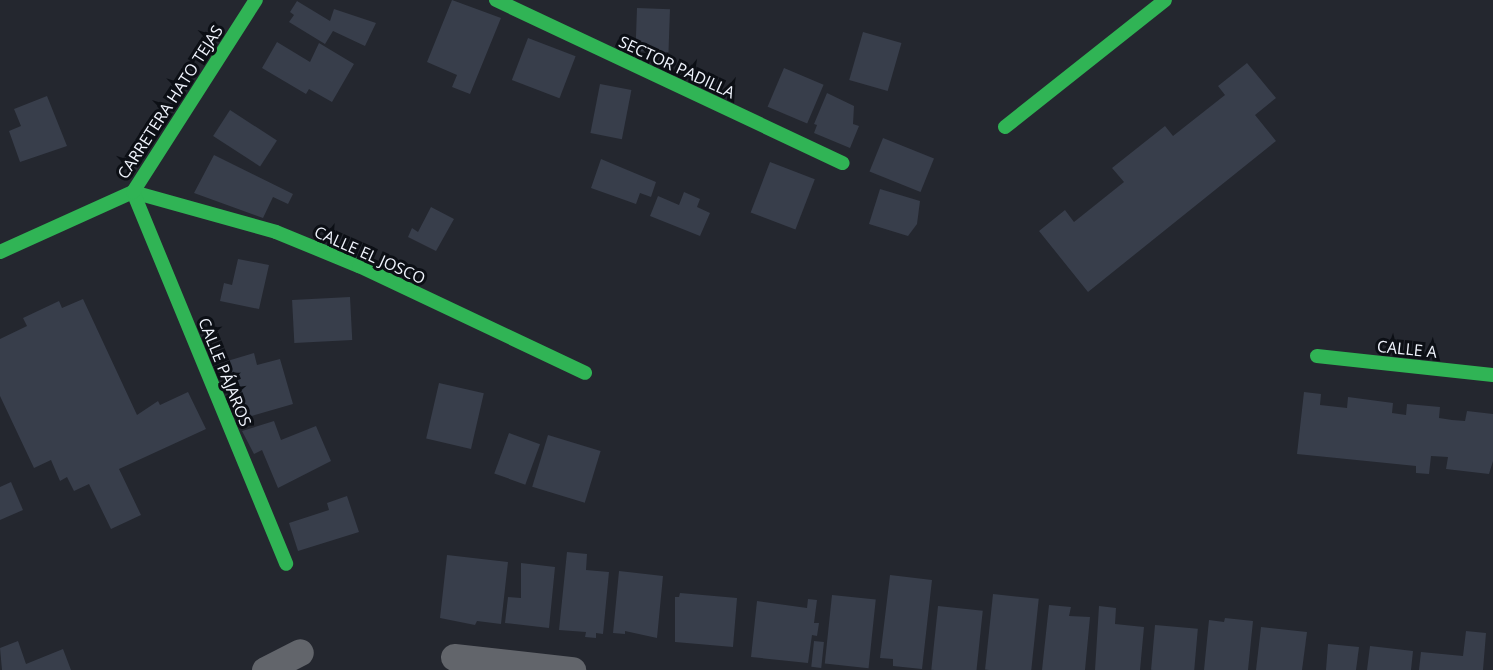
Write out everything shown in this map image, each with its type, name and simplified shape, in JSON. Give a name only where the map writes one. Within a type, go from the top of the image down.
[{"type":"street","name":"CARRETERA HATO TEJAS","points":[[0,252],[133,192],[256,0]]},
{"type":"street","name":"SECTOR PADILLA","points":[[496,0],[843,163]]},
{"type":"street","points":[[1005,127],[1165,0]]},
{"type":"street","name":"CALLE EL JOSCO","points":[[133,192],[286,236],[360,266],[585,373]]},
{"type":"street","name":"CALLE PÁJAROS","points":[[133,192],[286,564]]},
{"type":"street","name":"CALLE A","points":[[1317,356],[1493,375]]},
{"type":"street","points":[[265,670],[300,652]]},
{"type":"street","points":[[454,657],[524,667],[572,670]]},
{"type":"building","points":[[452,0],[501,18],[470,94],[452,87],[457,75],[427,62]]},
{"type":"building","points":[[297,1],[330,21],[334,9],[376,23],[365,46],[333,31],[325,44],[289,22],[294,15],[290,12]]},
{"type":"building","points":[[637,8],[670,9],[668,52],[635,51]]},
{"type":"building","points":[[863,32],[901,43],[888,91],[849,80]]},
{"type":"building","points":[[528,38],[576,56],[559,98],[512,80]]},
{"type":"building","points":[[277,42],[310,62],[319,43],[354,64],[332,102],[309,89],[306,94],[262,68]]},
{"type":"building","points":[[1247,63],[1276,98],[1255,115],[1276,141],[1088,292],[1039,231],[1065,210],[1074,222],[1124,182],[1112,168],[1165,126],[1173,136],[1225,95],[1218,86]]},
{"type":"building","points":[[784,68],[824,85],[807,123],[768,107]]},
{"type":"building","points":[[600,84],[631,90],[622,139],[590,133]]},
{"type":"building","points":[[827,93],[854,106],[853,124],[859,126],[850,148],[814,133],[817,125],[814,124]]},
{"type":"building","points":[[47,96],[67,146],[20,162],[9,131],[21,126],[14,109]]},
{"type":"building","points":[[230,110],[277,140],[260,166],[213,136]]},
{"type":"building","points":[[883,138],[934,159],[921,192],[870,171]]},
{"type":"building","points":[[214,155],[293,194],[288,204],[273,197],[263,218],[194,193]]},
{"type":"building","points":[[601,159],[656,182],[651,197],[640,193],[636,204],[591,188]]},
{"type":"building","points":[[770,162],[815,179],[795,230],[751,212]]},
{"type":"building","points":[[880,189],[920,201],[917,224],[908,236],[869,224]]},
{"type":"building","points":[[684,192],[700,199],[697,207],[710,213],[700,236],[650,216],[658,196],[679,205]]},
{"type":"building","points":[[431,207],[454,219],[436,251],[408,237],[412,228],[418,232]]},
{"type":"building","points":[[238,259],[269,265],[259,309],[220,301],[224,283],[232,285]]},
{"type":"building","points":[[350,297],[352,340],[294,343],[292,300]]},
{"type":"building","points":[[83,299],[137,415],[158,401],[160,405],[188,392],[206,429],[119,469],[141,515],[111,529],[89,484],[74,491],[67,477],[60,481],[51,460],[34,468],[0,396],[0,339],[27,326],[23,318],[59,301],[62,308]]},
{"type":"building","points":[[254,353],[257,365],[280,359],[293,404],[241,419],[224,362]]},
{"type":"building","points":[[439,383],[484,393],[471,449],[426,439]]},
{"type":"building","points":[[1304,392],[1321,394],[1320,405],[1347,408],[1348,397],[1393,403],[1392,413],[1406,415],[1407,404],[1440,407],[1439,418],[1452,420],[1465,421],[1467,411],[1493,414],[1493,461],[1489,474],[1446,469],[1448,457],[1431,456],[1429,474],[1416,473],[1416,466],[1297,454]]},
{"type":"building","points":[[274,421],[281,440],[316,426],[331,461],[278,488],[262,450],[254,454],[242,431]]},
{"type":"building","points":[[509,433],[540,444],[525,485],[494,473]]},
{"type":"building","points":[[548,435],[601,451],[585,503],[532,487]]},
{"type":"building","points":[[11,482],[23,510],[0,520],[0,487]]},
{"type":"building","points":[[347,496],[359,532],[298,551],[289,523],[329,510],[327,503]]},
{"type":"building","points":[[567,552],[587,554],[586,570],[609,572],[603,634],[596,633],[596,638],[585,637],[586,632],[559,630]]},
{"type":"building","points":[[447,555],[508,562],[501,624],[477,621],[475,625],[440,618]]},
{"type":"building","points":[[521,563],[555,567],[549,628],[505,623],[508,597],[521,598]]},
{"type":"building","points":[[619,571],[663,576],[657,638],[625,631],[625,634],[613,633]]},
{"type":"building","points":[[890,575],[932,580],[922,669],[893,666],[893,659],[880,658]]},
{"type":"building","points":[[680,593],[737,598],[733,647],[675,642],[675,597],[679,597]]},
{"type":"building","points":[[993,594],[1039,599],[1031,670],[985,670]]},
{"type":"building","points":[[832,595],[876,600],[869,668],[825,664]]},
{"type":"building","points":[[808,599],[817,600],[814,623],[819,623],[817,636],[812,635],[808,663],[751,657],[757,601],[807,608]]},
{"type":"building","points":[[1049,605],[1071,607],[1069,616],[1090,617],[1085,670],[1042,670]]},
{"type":"building","points":[[938,606],[983,611],[977,670],[931,670]]},
{"type":"building","points":[[1099,606],[1116,608],[1115,624],[1144,627],[1140,670],[1095,670]]},
{"type":"building","points":[[1225,618],[1253,621],[1248,670],[1204,670],[1209,620],[1224,622]]},
{"type":"building","points":[[1155,625],[1198,629],[1194,670],[1151,670]]},
{"type":"building","points":[[1261,627],[1307,632],[1302,670],[1256,670]]},
{"type":"building","points":[[1466,631],[1486,633],[1483,670],[1419,670],[1421,652],[1463,656]]},
{"type":"building","points":[[18,641],[26,664],[63,649],[71,670],[2,670],[0,648]]},
{"type":"building","points":[[814,641],[824,642],[821,668],[811,667]]},
{"type":"building","points":[[1328,644],[1359,647],[1356,670],[1326,670]]},
{"type":"building","points":[[1370,646],[1413,651],[1411,670],[1367,670]]},
{"type":"traffic: fast","points":[[0,252],[133,192],[256,0]]},
{"type":"traffic: fast","points":[[496,0],[843,163]]},
{"type":"traffic: fast","points":[[1005,127],[1165,0]]},
{"type":"traffic: fast","points":[[133,192],[276,232],[359,266],[585,373]]},
{"type":"traffic: fast","points":[[133,192],[286,564]]},
{"type":"traffic: fast","points":[[1317,356],[1493,375]]}]
